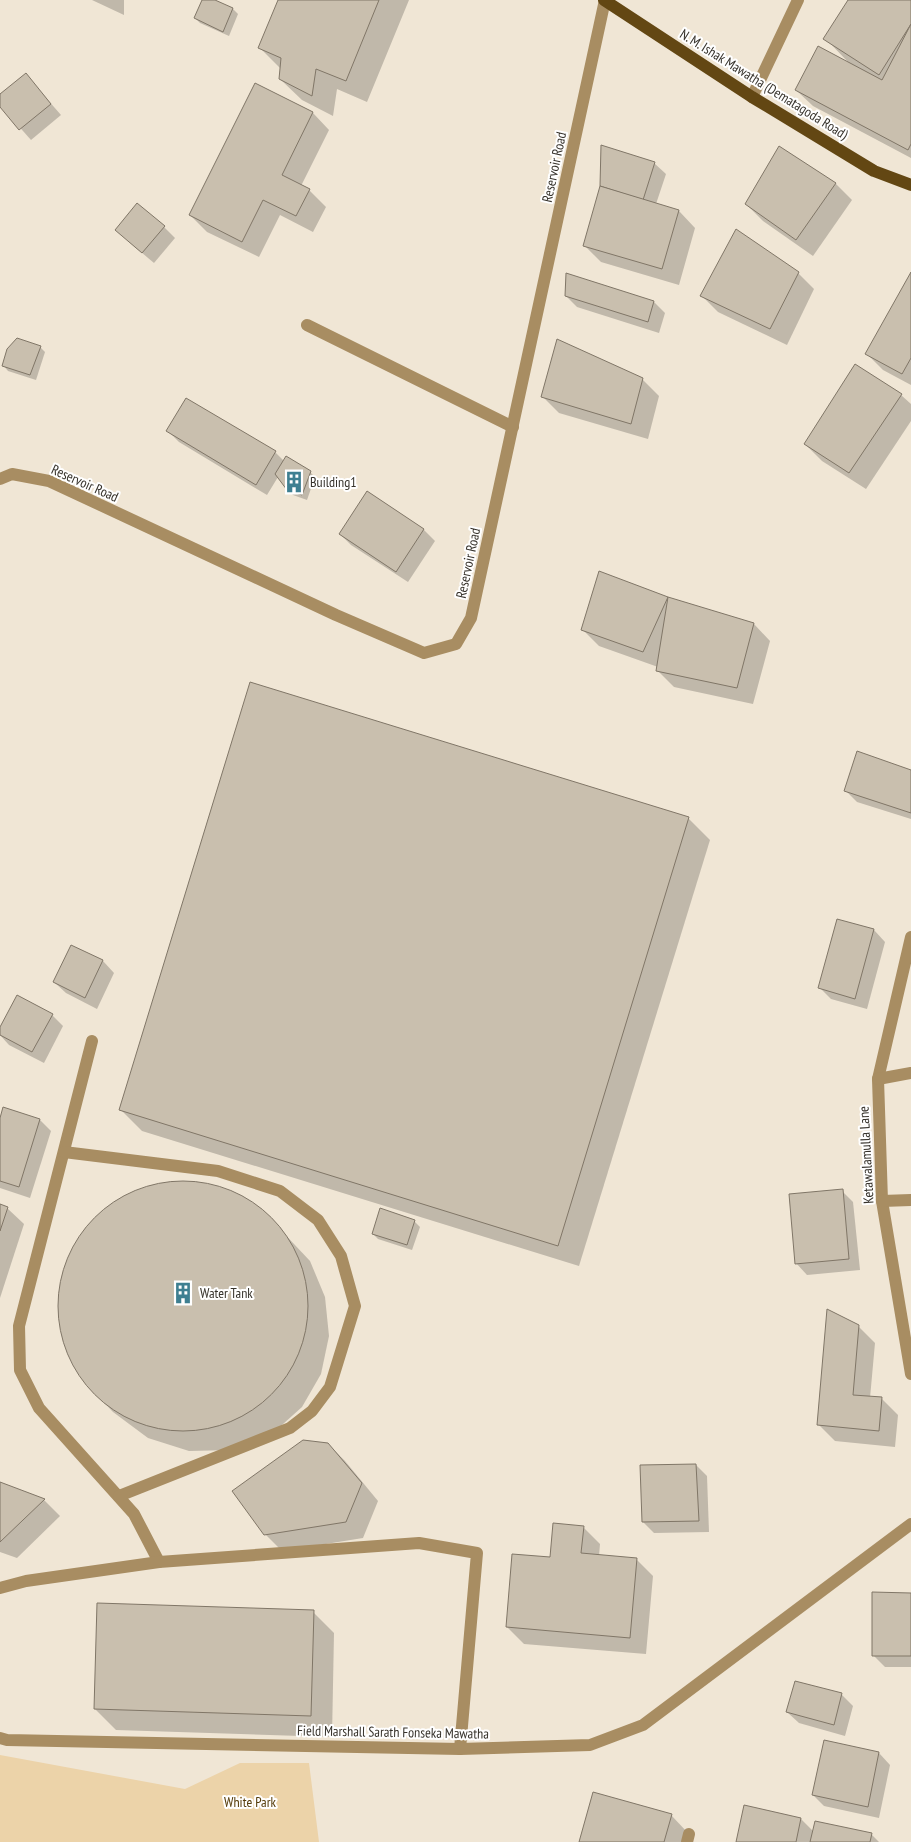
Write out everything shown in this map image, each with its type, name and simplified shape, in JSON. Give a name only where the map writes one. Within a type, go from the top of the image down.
[{"type":"main road","name":"N. M. Ishak Mawatha (Dematagoda Road)","points":[[605,0],[752,97],[874,171],[911,185]]},
{"type":"street","name":"Reservoir Road","points":[[0,479],[12,474],[50,481],[336,615],[424,653],[456,644],[471,618],[605,0]]},
{"type":"street","points":[[752,97],[798,0]]},
{"type":"street","points":[[307,325],[513,427]]},
{"type":"street","name":"Ketawalamulla Lane","points":[[911,937],[878,1079],[882,1201],[907,1321],[911,1374]]},
{"type":"street","points":[[92,1041],[19,1326],[20,1370],[39,1408],[134,1514],[159,1562]]},
{"type":"street","points":[[878,1079],[911,1074]]},
{"type":"street","points":[[64,1152],[218,1171],[280,1191],[318,1220],[341,1256],[355,1306],[330,1387],[312,1411],[290,1428],[119,1496]]},
{"type":"street","points":[[882,1201],[911,1200]]},
{"type":"street","name":"Field Marshall Sarath Fonseka Mawatha","points":[[0,1738],[7,1740],[460,1750],[590,1745],[643,1725],[911,1524]]},
{"type":"street","points":[[0,1588],[26,1581],[159,1562],[419,1543],[477,1553],[460,1750]]},
{"type":"green space","name":"White Park","points":[[0,1755],[185,1789],[240,1763],[309,1763],[319,1842],[0,1842]]},
{"type":"building","points":[[202,0],[215,0],[233,8],[223,32],[194,18]]},
{"type":"building","points":[[278,0],[379,0],[346,81],[316,69],[312,96],[279,79],[281,58],[258,48]]},
{"type":"building","points":[[848,0],[911,0],[911,24],[879,75],[823,39]]},
{"type":"building","points":[[911,24],[911,144],[908,150],[795,90],[818,46],[882,80]]},
{"type":"building","points":[[26,73],[51,104],[19,130],[0,107],[0,94]]},
{"type":"building","points":[[255,83],[313,112],[282,175],[310,189],[296,216],[263,200],[242,242],[189,215]]},
{"type":"building","points":[[601,145],[655,162],[643,200],[600,186]]},
{"type":"building","points":[[779,146],[836,183],[796,240],[745,204]]},
{"type":"building","points":[[600,186],[679,210],[662,269],[583,246]]},
{"type":"building","points":[[137,203],[165,226],[142,253],[115,230]]},
{"type":"building","points":[[736,229],[799,272],[770,329],[700,296]]},
{"type":"building","points":[[911,272],[911,358],[902,374],[865,354]]},
{"type":"building","points":[[566,273],[654,301],[648,322],[565,296]]},
{"type":"building","points":[[17,338],[41,346],[30,375],[2,366],[7,349]]},
{"type":"building","points":[[557,339],[643,378],[631,424],[541,397]]},
{"type":"building","points":[[855,364],[902,394],[849,473],[804,444]]},
{"type":"building","points":[[186,398],[276,451],[256,485],[166,431]]},
{"type":"building","name":"Building1","points":[[286,456],[311,471],[302,495],[287,490],[275,474]]},
{"type":"building","points":[[367,491],[424,529],[396,572],[339,534]]},
{"type":"building","points":[[599,571],[668,597],[643,652],[581,630]]},
{"type":"building","points":[[668,597],[754,623],[737,688],[656,671]]},
{"type":"building","points":[[250,682],[689,817],[558,1246],[119,1110]]},
{"type":"building","points":[[857,751],[911,770],[911,813],[844,791]]},
{"type":"building","points":[[837,919],[874,929],[855,999],[818,988]]},
{"type":"building","points":[[71,945],[103,960],[85,998],[53,982]]},
{"type":"building","points":[[17,995],[53,1014],[32,1052],[0,1035],[0,1027]]},
{"type":"building","points":[[3,1107],[40,1119],[19,1187],[0,1181],[0,1118]]},
{"type":"building","name":"Water Tank","points":[[183,1181],[207,1184],[231,1191],[252,1202],[271,1218],[287,1237],[298,1258],[305,1282],[308,1306],[305,1330],[298,1354],[287,1375],[271,1394],[252,1410],[231,1421],[207,1428],[183,1431],[159,1428],[135,1421],[114,1410],[95,1394],[79,1375],[68,1354],[61,1330],[58,1306],[61,1282],[68,1258],[79,1237],[95,1218],[114,1202],[135,1191],[159,1184]]},
{"type":"building","points":[[843,1189],[849,1259],[795,1264],[789,1194]]},
{"type":"building","points":[[0,1204],[8,1207],[0,1231]]},
{"type":"building","points":[[380,1208],[415,1220],[407,1245],[372,1234]]},
{"type":"building","points":[[827,1309],[859,1325],[853,1395],[882,1397],[879,1431],[817,1425]]},
{"type":"building","points":[[303,1440],[328,1443],[362,1483],[346,1522],[264,1535],[232,1491]]},
{"type":"building","points":[[696,1464],[699,1521],[642,1522],[640,1465]]},
{"type":"building","points":[[0,1482],[45,1499],[0,1542]]},
{"type":"building","points":[[553,1523],[584,1526],[581,1553],[637,1558],[630,1638],[506,1627],[512,1554],[550,1557]]},
{"type":"building","points":[[872,1592],[911,1593],[911,1656],[872,1656]]},
{"type":"building","points":[[97,1603],[314,1610],[311,1716],[94,1709]]},
{"type":"building","points":[[795,1681],[842,1693],[834,1725],[786,1712]]},
{"type":"building","points":[[824,1740],[879,1752],[868,1807],[812,1795]]},
{"type":"building","points":[[593,1792],[672,1814],[664,1842],[579,1842]]},
{"type":"building","points":[[744,1805],[801,1818],[796,1842],[736,1842]]},
{"type":"building","points":[[815,1821],[872,1833],[870,1842],[810,1842]]},
{"type":"place","name":"Building1","points":[[294,482]]},
{"type":"place","name":"Water Tank","points":[[183,1293]]}]
